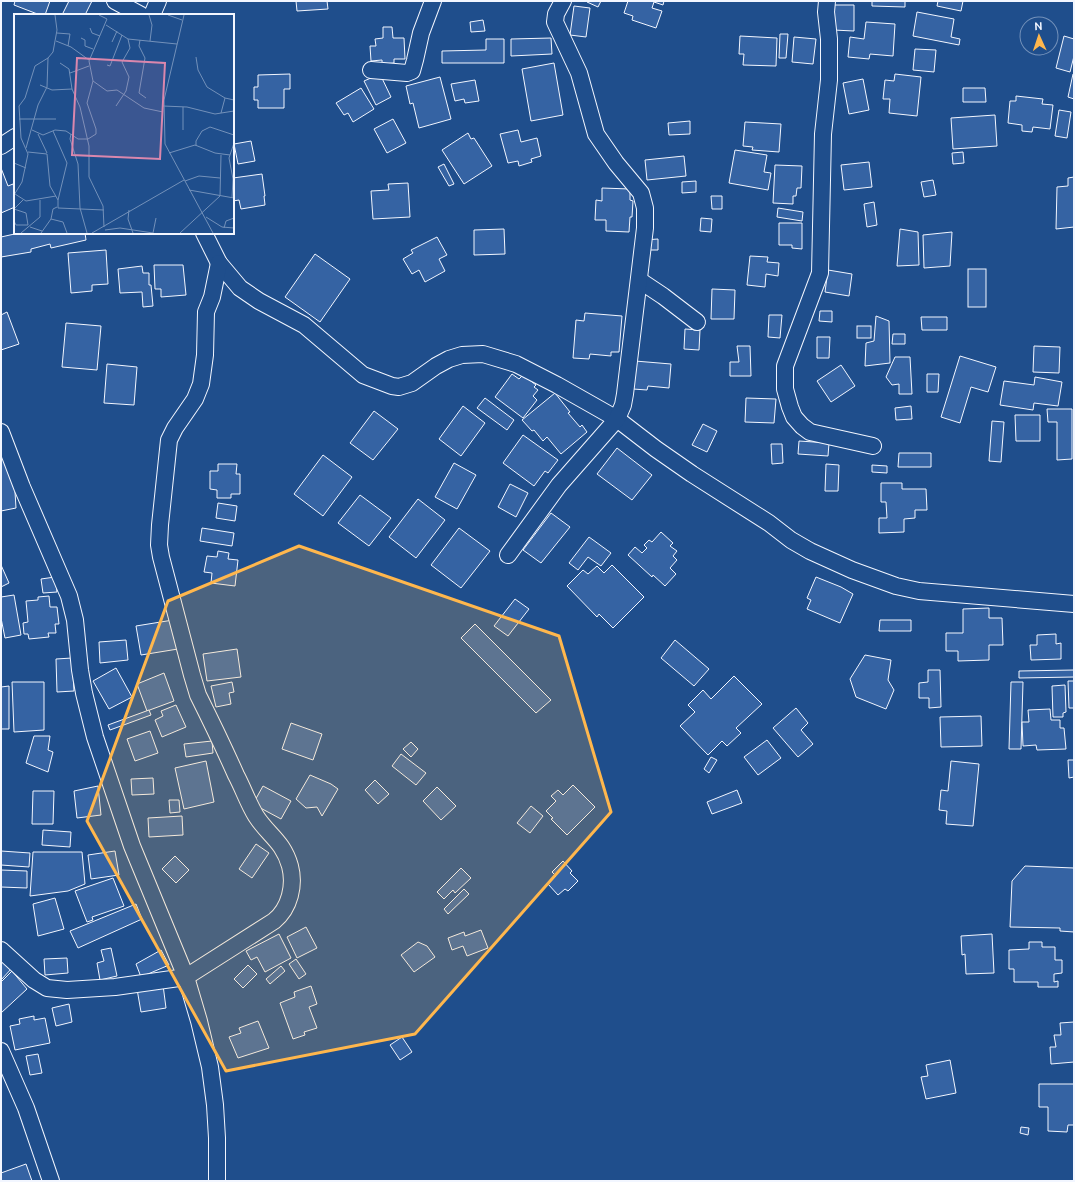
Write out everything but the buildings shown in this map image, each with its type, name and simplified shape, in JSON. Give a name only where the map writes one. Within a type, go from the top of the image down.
[{"type":"street","points":[[115,1],[139,14]]},
{"type":"street","points":[[152,14],[158,1]]},
{"type":"street","points":[[371,70],[407,73],[412,71],[416,60],[421,33],[433,1]]},
{"type":"street","points":[[508,555],[559,485],[617,419],[625,394],[645,228],[644,201],[641,193],[616,163],[596,134],[579,73],[555,22],[556,14],[562,1]]},
{"type":"street","points":[[826,1],[829,80],[822,134],[820,273],[785,366],[785,389],[794,417],[810,432],[873,446]]},
{"type":"street","points":[[1,146],[14,138]]},
{"type":"street","points":[[204,234],[218,263],[240,288],[259,301],[304,325],[363,375],[392,386],[406,386],[449,359],[462,355],[483,354],[494,356],[516,364],[617,419],[656,449],[769,523],[791,540],[810,551],[852,570],[896,586],[919,591],[1074,604]]},
{"type":"street","points":[[1,950],[34,980],[47,988],[52,989],[67,990],[115,987],[186,977],[281,916],[291,892],[292,881],[287,857],[279,842],[256,815],[198,695],[159,545],[169,440],[175,428],[195,399],[201,384],[205,355],[206,312],[212,297],[218,263]]},
{"type":"street","points":[[639,280],[697,322]]},
{"type":"street","points":[[1,432],[22,487],[69,596],[75,620],[84,693],[95,737],[132,846],[186,977],[200,1021],[210,1067],[215,1105],[217,1181]]},
{"type":"street","points":[[1,1050],[26,1108],[51,1181]]},
{"type":"highlighted area","points":[[299,546],[559,636],[611,812],[415,1034],[226,1071],[87,821],[168,601]]}]
